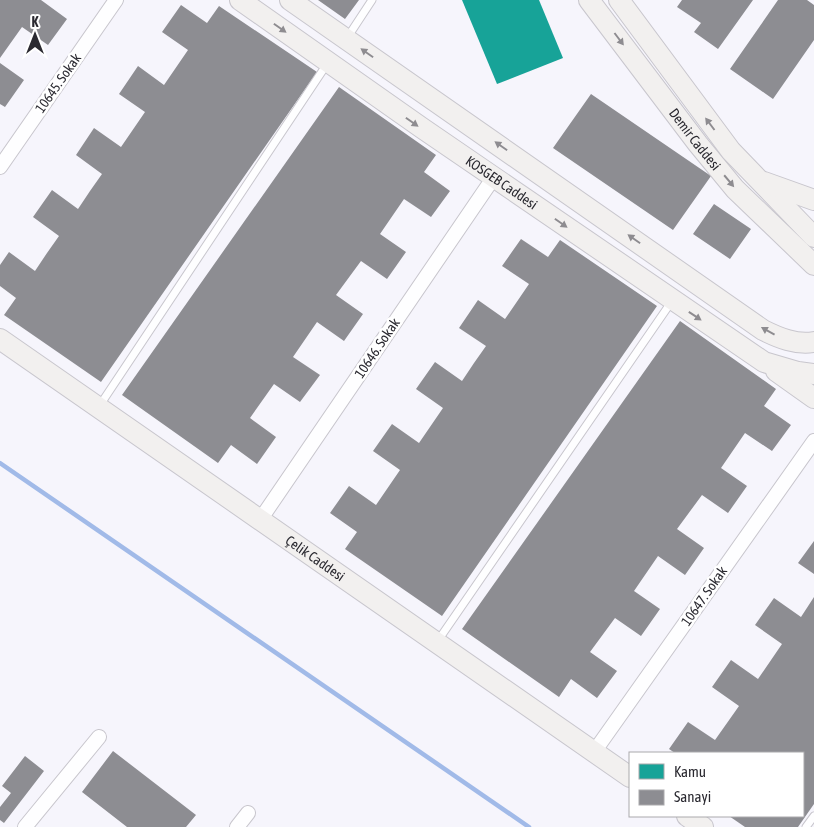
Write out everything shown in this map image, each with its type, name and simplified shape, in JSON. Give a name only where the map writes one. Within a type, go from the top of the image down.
[{"type":"street","name":"10645. Sokak","points":[[0,167],[116,0]]},
{"type":"street","name":"KOSGEB Caddesi","points":[[240,0],[814,398]]},
{"type":"street","name":"KOSGEB Caddesi","points":[[290,0],[764,330],[779,338],[795,342],[814,342]]},
{"type":"street","name":"Demir Caddesi","points":[[589,0],[698,144],[735,189],[814,266]]},
{"type":"street","name":"Demir Caddesi","points":[[619,0],[719,136],[756,179],[814,237]]},
{"type":"street","name":"10646. Sokak","points":[[260,520],[494,177]]},
{"type":"street","points":[[756,179],[814,200]]},
{"type":"street","name":"Çelik Caddesi","points":[[0,339],[629,776]]},
{"type":"street","name":"KOSGEB Caddesi","points":[[764,362],[798,372],[814,374]]},
{"type":"street","name":"10647. Sokak","points":[[594,752],[814,440]]},
{"type":"street","points":[[25,827],[99,737]]},
{"type":"street","points":[[237,827],[248,813]]},
{"type":"street","points":[[688,817],[703,827]]},
{"type":"lane","points":[[346,39],[372,0]]},
{"type":"lane","points":[[98,407],[328,62]]},
{"type":"lane","points":[[436,642],[672,300]]},
{"type":"lane","points":[[806,827],[814,816]]},
{"type":"building: Kamu","points":[[462,0],[539,0],[563,58],[497,84]]},
{"type":"building: Sanayi","points":[[0,0],[41,0],[67,19],[48,45],[22,27],[0,58]]},
{"type":"building: Sanayi","points":[[318,0],[359,0],[345,19]]},
{"type":"building: Sanayi","points":[[682,0],[753,0],[718,49],[694,32],[701,23],[677,7]]},
{"type":"building: Sanayi","points":[[778,0],[807,0],[814,5],[814,40],[773,99],[730,69]]},
{"type":"building: Sanayi","points":[[181,5],[207,23],[219,6],[317,72],[101,382],[4,315],[16,298],[0,286],[0,265],[9,252],[35,271],[59,236],[33,217],[52,190],[78,209],[102,174],[76,155],[94,128],[121,147],[145,112],[119,94],[138,66],[164,85],[188,50],[162,32]]},
{"type":"building: Sanayi","points":[[0,63],[24,80],[5,107],[0,104]]},
{"type":"building: Sanayi","points":[[339,87],[436,155],[424,172],[450,191],[431,217],[404,199],[380,234],[406,252],[387,279],[361,261],[336,295],[363,314],[344,341],[317,322],[293,357],[320,375],[300,402],[274,384],[250,418],[276,437],[257,464],[231,445],[218,463],[122,395]]},
{"type":"building: Sanayi","points":[[591,94],[711,176],[673,230],[553,148]]},
{"type":"building: Sanayi","points":[[714,204],[751,229],[730,259],[693,234]]},
{"type":"building: Sanayi","points":[[521,239],[548,257],[560,240],[657,306],[442,616],[345,549],[357,532],[330,513],[349,486],[376,505],[400,470],[373,451],[392,424],[419,443],[443,408],[416,389],[435,362],[462,381],[486,346],[459,328],[478,300],[505,319],[529,284],[502,266]]},
{"type":"building: Sanayi","points":[[680,321],[776,389],[764,406],[791,425],[772,451],[745,433],[721,468],[747,486],[728,513],[702,495],[677,529],[704,548],[685,575],[658,556],[634,591],[660,609],[641,636],[615,618],[590,652],[617,671],[597,698],[571,679],[559,697],[462,629]]},
{"type":"building: Sanayi","points":[[814,541],[814,574],[798,563]]},
{"type":"building: Sanayi","points":[[814,597],[814,804],[798,827],[745,827],[730,817],[804,817],[804,752],[674,752],[669,749],[688,722],[715,740],[739,706],[712,687],[731,660],[758,679],[782,644],[755,625],[774,598],[801,617]]},
{"type":"building: Sanayi","points":[[113,751],[196,815],[186,827],[127,827],[82,792]]},
{"type":"building: Sanayi","points":[[25,756],[44,771],[4,823],[0,820],[0,807],[11,793],[2,786]]},
{"type":"waterway","points":[[0,463],[529,827]]}]
